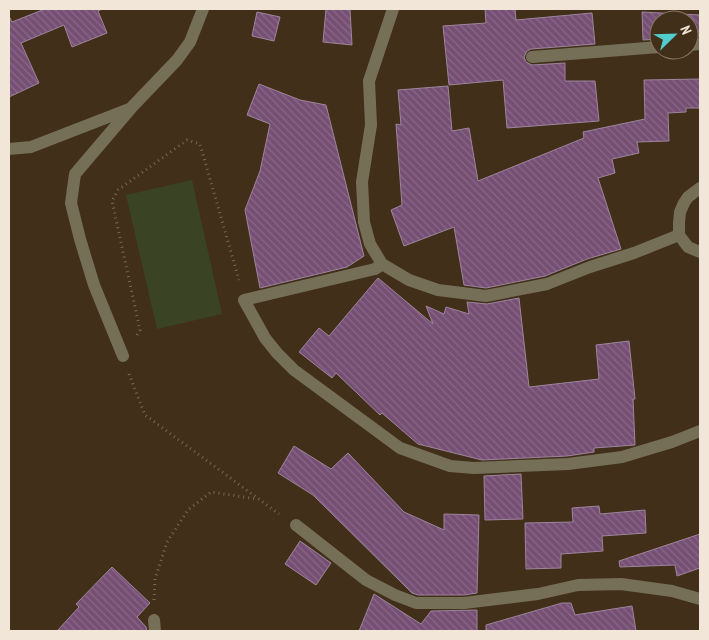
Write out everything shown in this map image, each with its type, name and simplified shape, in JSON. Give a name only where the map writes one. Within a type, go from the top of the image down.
[{"type":"street","points":[[123,356],[94,285],[80,239],[71,203],[75,174],[132,108],[177,60],[190,42],[203,9]]},
{"type":"street","points":[[393,9],[368,81],[371,125],[362,182],[364,222],[370,244],[382,264],[408,280],[438,290],[486,296],[547,284],[680,236]]},
{"type":"street","points":[[532,57],[649,48]]},
{"type":"street","points":[[9,149],[31,147],[132,108]]},
{"type":"street","points":[[700,188],[688,196],[680,212],[680,236],[688,247],[700,252]]},
{"type":"street","points":[[382,264],[375,268],[244,300],[265,338],[276,353],[294,370],[400,448],[450,466],[474,468],[568,464],[622,457],[672,442],[700,431]]},
{"type":"street","points":[[296,525],[366,580],[395,595],[416,603],[464,603],[538,594],[578,585],[621,584],[672,591],[700,599]]},
{"type":"path","points":[[244,300],[200,144],[187,140],[118,190],[112,201],[140,330],[123,356],[145,415],[296,525]]},
{"type":"path","points":[[154,625],[155,579],[167,542],[188,510],[211,492],[258,499]]},
{"type":"green space","points":[[192,180],[222,314],[157,329],[126,195]]},
{"type":"building","points":[[45,9],[102,9],[98,11],[107,33],[72,47],[64,25],[21,43],[39,83],[9,97],[9,16],[12,22]]},
{"type":"building","points":[[326,9],[350,9],[352,45],[323,42]]},
{"type":"building","points":[[485,9],[515,9],[516,20],[592,13],[595,44],[531,49],[527,51],[524,57],[526,62],[532,65],[565,63],[565,81],[595,81],[599,121],[507,128],[503,80],[449,85],[443,26],[486,23]]},
{"type":"building","points":[[257,12],[280,17],[274,41],[252,36]]},
{"type":"building","points":[[642,12],[649,12],[649,40],[643,40]]},
{"type":"building","points":[[699,15],[700,15],[699,36]]},
{"type":"building","points":[[700,79],[700,108],[686,108],[686,112],[668,113],[669,141],[637,142],[639,153],[612,159],[615,173],[598,178],[621,249],[587,259],[545,276],[486,288],[464,285],[454,227],[404,246],[391,210],[402,205],[396,124],[401,125],[398,90],[448,86],[452,131],[469,128],[478,181],[584,138],[583,132],[645,119],[644,80]]},
{"type":"building","points":[[259,84],[300,100],[326,105],[364,256],[347,267],[260,288],[245,210],[260,171],[270,124],[247,115]]},
{"type":"building","points":[[378,278],[433,324],[426,306],[444,314],[446,307],[469,314],[467,302],[487,304],[519,298],[529,387],[599,379],[596,345],[629,341],[635,399],[633,399],[635,445],[594,448],[594,452],[567,456],[482,460],[418,444],[382,413],[380,415],[336,373],[332,378],[299,352],[319,328],[329,336]]},
{"type":"building","points":[[294,446],[331,469],[348,453],[404,512],[444,530],[444,514],[479,515],[477,593],[464,595],[418,595],[412,593],[313,495],[278,473]]},
{"type":"building","points":[[521,474],[523,519],[485,520],[484,476]]},
{"type":"building","points":[[599,506],[600,514],[645,510],[646,533],[602,536],[603,551],[561,554],[561,568],[526,569],[525,523],[573,522],[572,508]]},
{"type":"building","points":[[700,534],[700,568],[677,576],[675,565],[620,567],[619,561]]},
{"type":"building","points":[[300,541],[331,563],[316,585],[285,564]]},
{"type":"building","points":[[112,567],[150,603],[137,617],[146,627],[147,631],[57,631],[79,607],[76,604]]},
{"type":"building","points":[[374,594],[421,624],[431,611],[477,610],[477,631],[359,631]]},
{"type":"building","points":[[562,603],[571,603],[575,615],[632,606],[636,631],[486,631],[486,625]]}]
